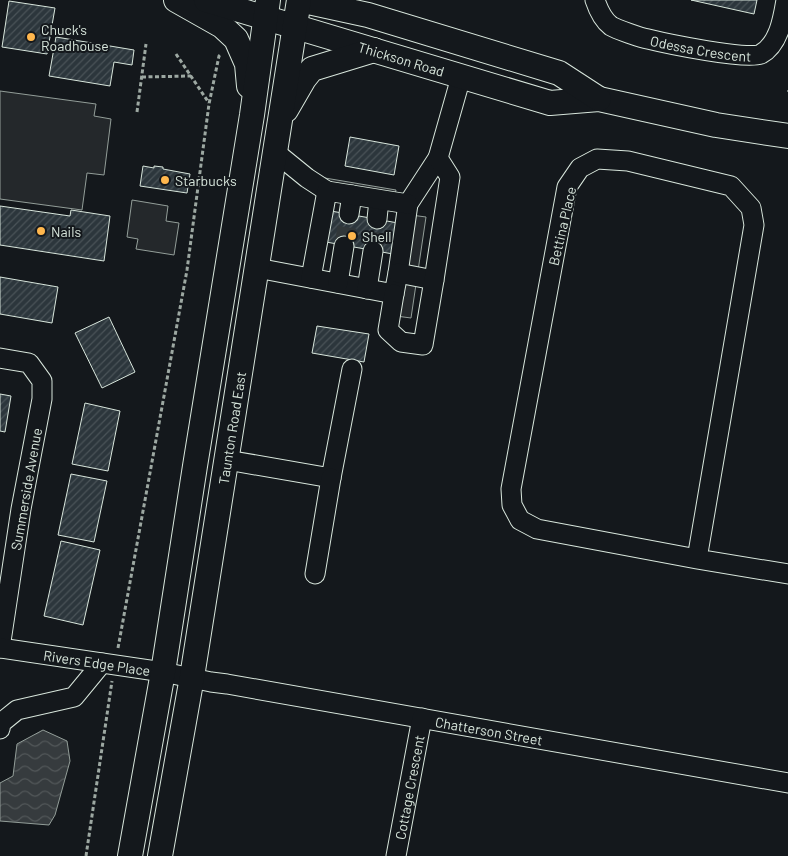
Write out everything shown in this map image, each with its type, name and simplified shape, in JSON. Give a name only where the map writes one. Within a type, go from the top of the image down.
[{"type":"main road","points":[[176,0],[222,26],[236,39],[247,64],[252,115]]},
{"type":"main road","name":"Thickson Road","points":[[206,0],[266,9],[294,27],[550,103],[599,99],[716,125],[788,136]]},
{"type":"main road","name":"Thickson Road","points":[[299,0],[368,15],[559,73],[599,99]]},
{"type":"main road","name":"Taunton Road East","points":[[160,856],[192,677],[299,0]]},
{"type":"main road","points":[[350,0],[368,15]]},
{"type":"main road","name":"Taunton Road East","points":[[130,856],[163,672],[252,115],[266,9]]},
{"type":"main road","points":[[280,121],[304,79],[312,69],[374,50]]},
{"type":"street","name":"Odessa Crescent","points":[[595,0],[598,10],[612,26],[637,36],[737,56],[759,56],[770,48],[782,24],[786,0]]},
{"type":"street","points":[[438,158],[450,177],[423,344],[401,342],[388,330],[408,204],[438,158],[461,77]]},
{"type":"street","points":[[275,152],[307,178],[328,191],[408,204]]},
{"type":"street","name":"Bettina Place","points":[[697,559],[754,225],[751,208],[731,186],[628,161],[597,159],[580,168],[567,187],[511,489],[512,505],[520,520],[537,529],[697,559],[788,574]]},
{"type":"street","points":[[311,278],[328,191]]},
{"type":"street","points":[[349,214],[352,195]]},
{"type":"street","points":[[377,220],[379,200]]},
{"type":"street","points":[[338,283],[344,246]]},
{"type":"street","points":[[367,289],[373,251]]},
{"type":"street","points":[[256,268],[394,294]]},
{"type":"street","points":[[398,273],[434,280]]},
{"type":"street","name":"Summerside Avenue","points":[[0,358],[29,363],[42,381],[42,399],[21,509],[0,648]]},
{"type":"street","points":[[315,574],[352,369]]},
{"type":"street","points":[[227,460],[331,478]]},
{"type":"street","name":"Rivers Edge Place","points":[[0,648],[192,677]]},
{"type":"street","points":[[0,729],[1,723],[18,710],[74,697],[108,664]]},
{"type":"street","name":"Chatterson Street","points":[[192,677],[210,682],[788,783]]},
{"type":"street","name":"Cottage Crescent","points":[[396,856],[422,718]]},
{"type":"path","points":[[86,856],[108,664],[187,270],[209,104],[219,56],[236,39]]},
{"type":"path","points":[[137,112],[146,44]]},
{"type":"path","points":[[176,54],[209,104]]},
{"type":"path","points":[[142,77],[191,76]]},
{"type":"shaded area","points":[[0,91],[96,104],[94,116],[111,119],[104,175],[87,173],[82,210],[0,199]]},
{"type":"shaded area","points":[[325,178],[396,190],[394,200],[323,189]]},
{"type":"shaded area","points":[[132,200],[168,206],[166,221],[179,223],[174,255],[136,249],[138,239],[127,237]]},
{"type":"shaded area","points":[[411,215],[426,217],[411,318],[396,316]]},
{"type":"water","points":[[43,730],[67,741],[70,761],[55,815],[49,825],[0,821],[0,783],[13,776],[17,744]]},
{"type":"building","points":[[691,0],[757,0],[754,14]]},
{"type":"building","points":[[9,1],[55,8],[47,54],[2,47]]},
{"type":"building","points":[[56,37],[134,50],[132,65],[114,62],[110,86],[49,76]]},
{"type":"building","points":[[350,137],[399,146],[394,175],[345,166]]},
{"type":"building","name":"Starbucks","points":[[143,166],[163,167],[163,169],[190,174],[187,193],[140,186]]},
{"type":"building","points":[[0,206],[70,216],[71,210],[110,216],[104,261],[0,245]]},
{"type":"building","points":[[331,211],[398,223],[393,254],[326,242]]},
{"type":"building","points":[[0,277],[58,287],[52,323],[0,314]]},
{"type":"building","points":[[109,317],[135,372],[102,388],[75,333]]},
{"type":"building","points":[[317,326],[369,334],[364,362],[312,353]]},
{"type":"building","points":[[0,394],[11,396],[5,432],[0,431]]},
{"type":"building","points":[[85,403],[120,411],[108,471],[72,464]]},
{"type":"building","points":[[71,474],[107,481],[94,542],[58,535]]},
{"type":"building","points":[[61,541],[100,550],[83,625],[44,616]]},
{"type":"tunnel","points":[[344,246],[349,214]]},
{"type":"tunnel","points":[[373,251],[377,219]]},
{"type":"place","name":"Chuck's Roadhouse","points":[[31,37]]},
{"type":"place","name":"Starbucks","points":[[165,180]]},
{"type":"place","name":"Nails","points":[[41,231]]},
{"type":"place","name":"Shell","points":[[352,236]]}]
